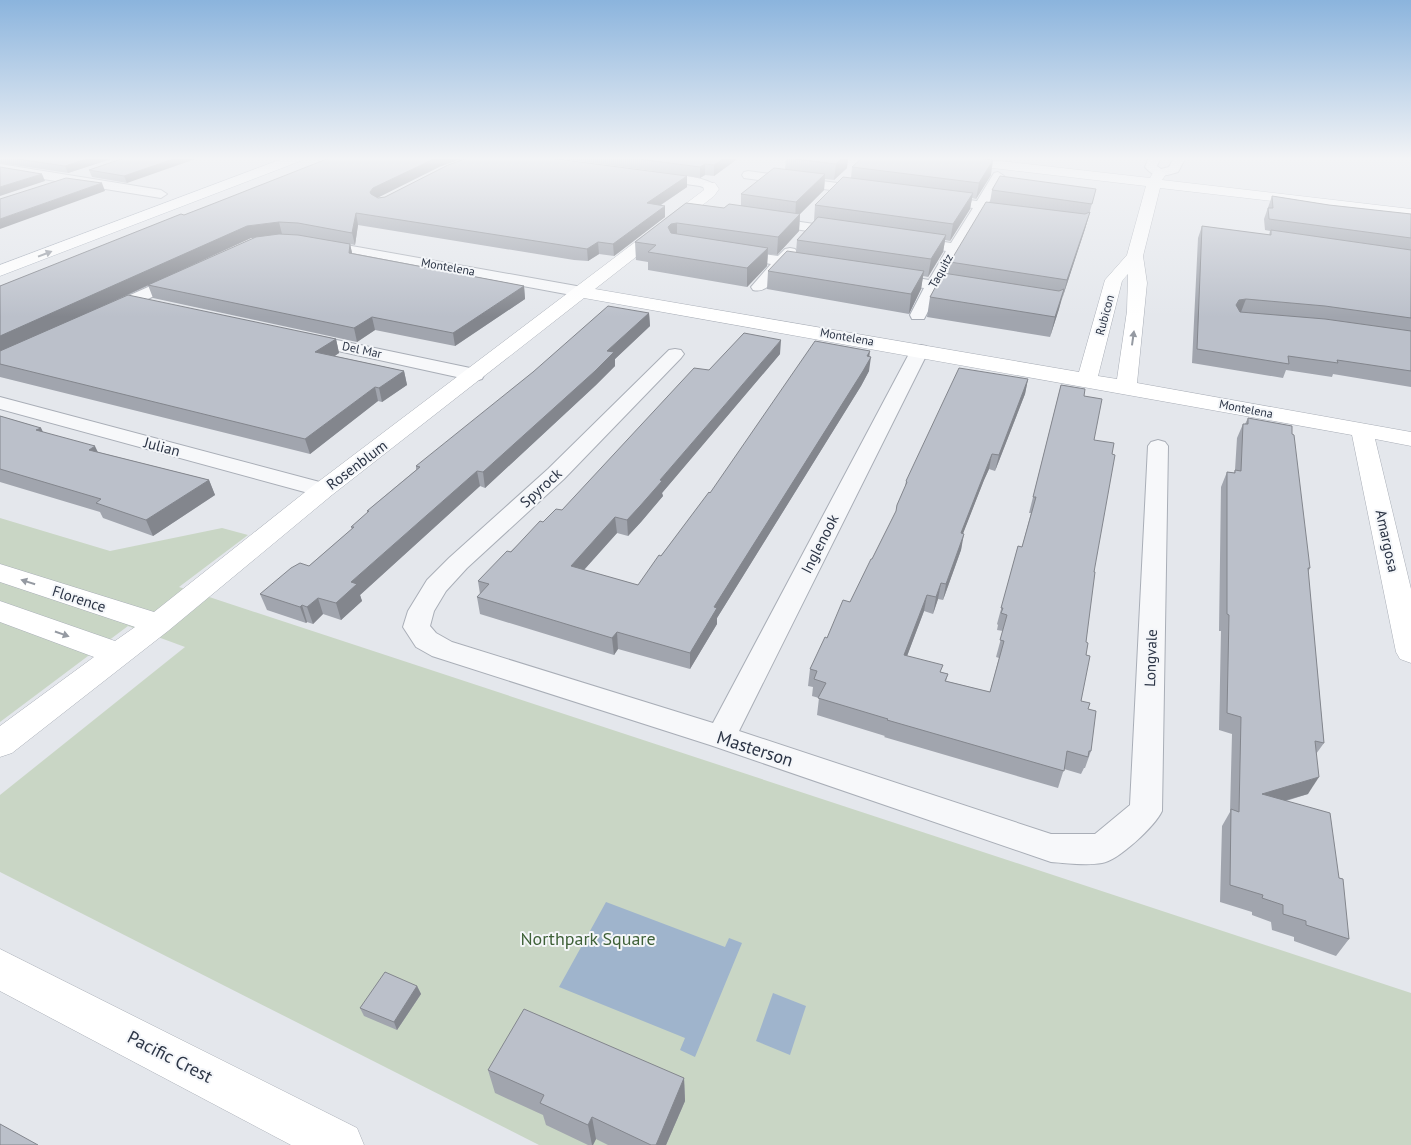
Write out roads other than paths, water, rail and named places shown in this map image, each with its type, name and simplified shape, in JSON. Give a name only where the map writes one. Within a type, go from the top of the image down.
[{"type":"street","points":[[0,255],[119,210]]},
{"type":"street","points":[[0,271],[158,210]]},
{"type":"street","name":"Rosenblum","points":[[0,744],[158,624],[323,490],[582,292],[697,210]]},
{"type":"street","name":"Taquitz","points":[[918,314],[954,248],[978,210]]},
{"type":"street","points":[[987,210],[997,214]]},
{"type":"street","name":"Rubicon","points":[[1126,387],[1138,283],[1135,256],[1147,210]]},
{"type":"street","points":[[1392,210],[1411,213]]},
{"type":"street","points":[[753,219],[808,222],[859,234]]},
{"type":"street","points":[[759,287],[782,262],[808,222]]},
{"type":"street","points":[[897,240],[954,248]]},
{"type":"street","name":"Montelena","points":[[301,241],[1411,439]]},
{"type":"street","points":[[715,252],[821,268]]},
{"type":"street","name":"Rubicon","points":[[1086,380],[1114,280],[1135,256]]},
{"type":"street","points":[[97,317],[198,270]]},
{"type":"street","points":[[877,276],[989,293]]},
{"type":"street","points":[[132,301],[161,307]]},
{"type":"street","name":"Del Mar","points":[[286,334],[475,375]]},
{"type":"street","name":"Inglenook","points":[[721,737],[920,350]]},
{"type":"street","name":"Spyrock","points":[[416,627],[421,611],[436,586],[458,563],[556,474],[675,354]]},
{"type":"street","name":"Julian","points":[[0,403],[323,490]]},
{"type":"street","name":"Amargosa","points":[[1362,431],[1411,652]]},
{"type":"street","name":"Longvale","points":[[1102,849],[1146,812],[1158,446]]},
{"type":"street","name":"Florence","points":[[0,573],[158,624]]},
{"type":"street","points":[[0,611],[118,654]]},
{"type":"street","name":"Masterson","points":[[416,627],[426,640],[442,650],[721,737],[1052,848],[1102,849]]},
{"type":"street","name":"Pacific Crest","points":[[0,969],[340,1145]]},
{"type":"water","points":[[606,902],[725,947],[729,938],[742,943],[695,1057],[680,1050],[685,1038],[559,987]]},
{"type":"water","points":[[773,993],[806,1006],[790,1055],[756,1041]]},
{"type":"park label","name":"Northpark Square","points":[[588,939]]}]
